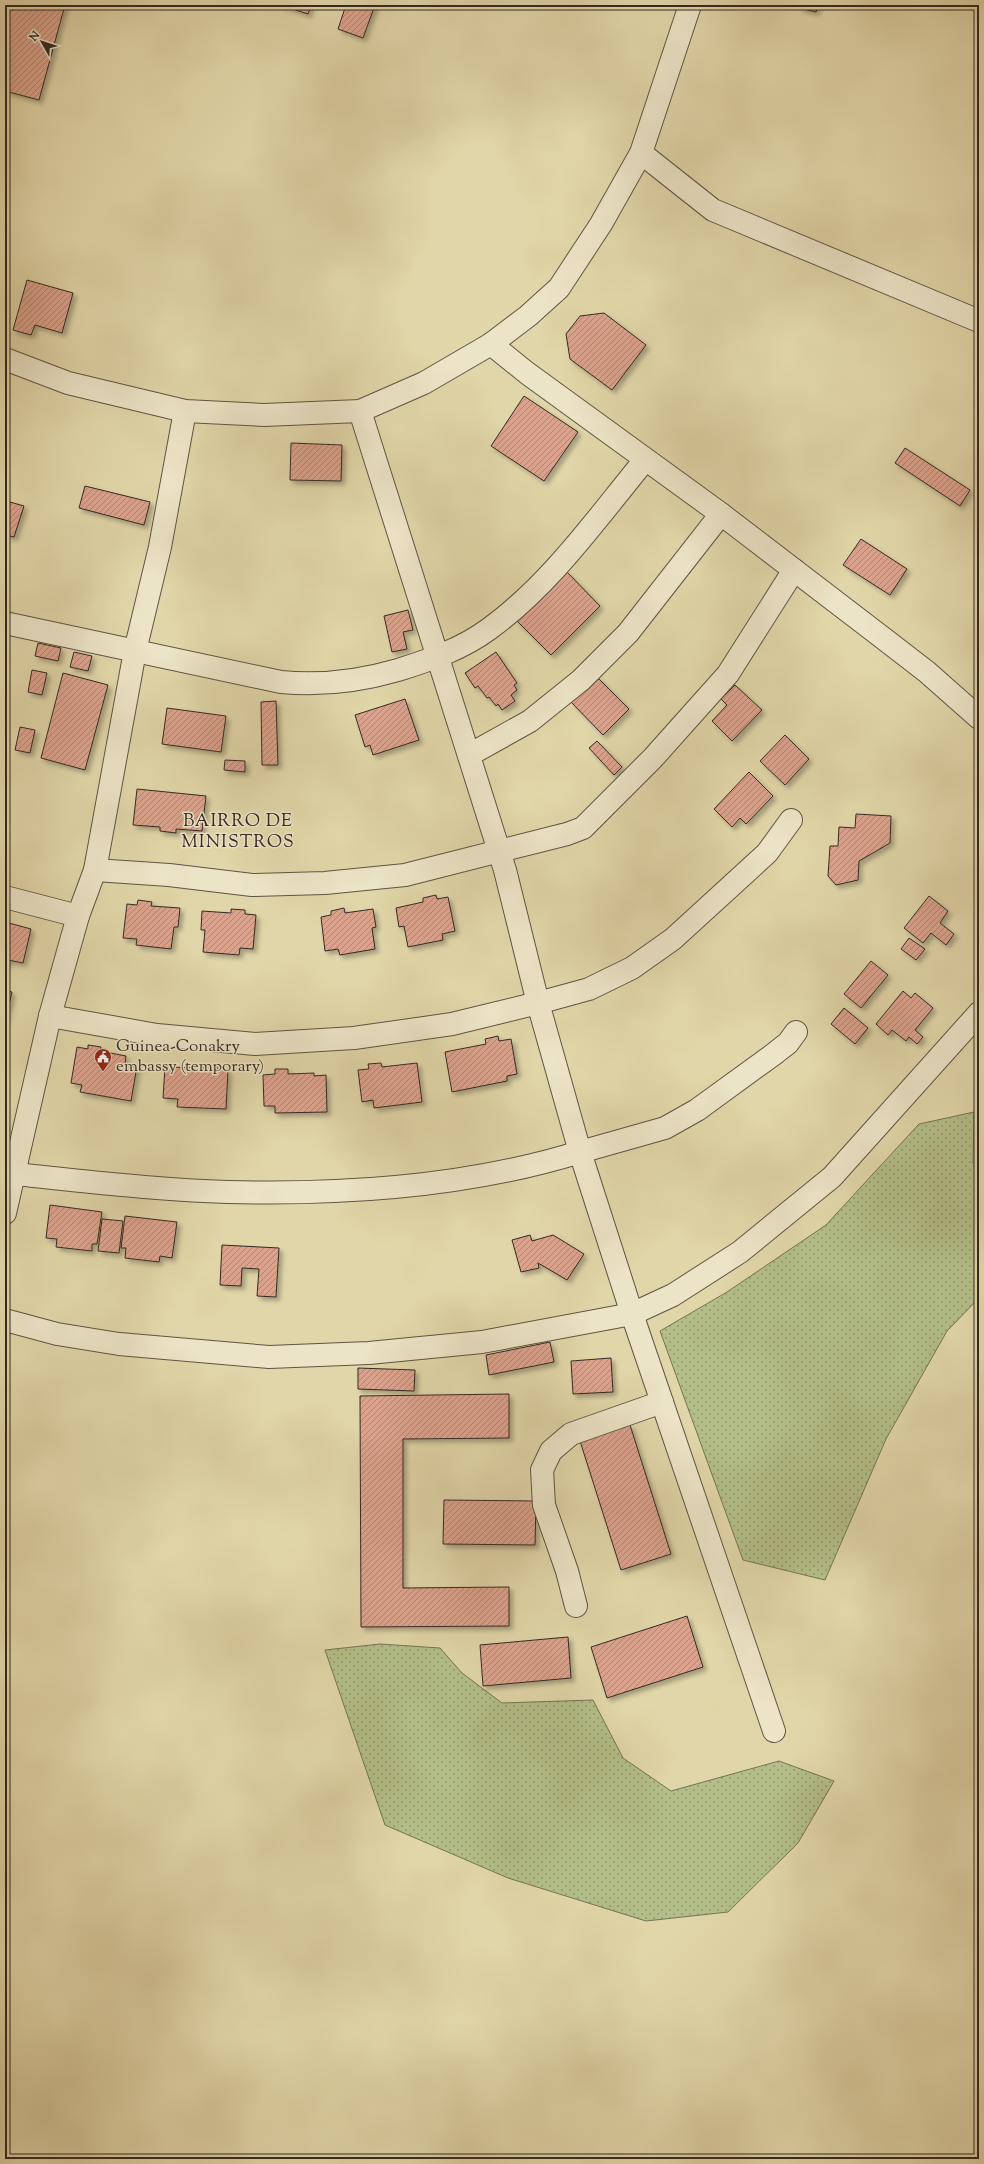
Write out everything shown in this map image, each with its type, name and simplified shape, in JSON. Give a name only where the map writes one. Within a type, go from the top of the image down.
[{"type":"street","points":[[5,359],[68,383],[185,411],[264,415],[360,411],[424,383],[491,344],[528,316],[559,288],[601,224],[641,153],[690,5]]},
{"type":"street","points":[[641,153],[713,210],[979,321]]},
{"type":"street","points":[[491,344],[527,373],[721,514],[927,672],[979,718]]},
{"type":"street","points":[[5,1213],[50,1016],[78,916],[95,870],[135,651],[160,547],[185,411]]},
{"type":"street","points":[[360,411],[498,851],[538,1003],[580,1152],[632,1314],[774,1731]]},
{"type":"street","points":[[5,623],[281,682],[307,685],[342,682],[382,675],[438,657],[488,630],[524,600],[561,560],[645,460]]},
{"type":"street","points":[[469,755],[530,721],[581,680],[628,633],[721,514]]},
{"type":"street","points":[[95,870],[169,875],[252,885],[325,883],[405,875],[567,834],[583,828],[653,758],[728,674],[794,570]]},
{"type":"street","points":[[50,1016],[157,1035],[255,1044],[354,1038],[444,1026],[538,1003],[589,989],[632,968],[673,939],[767,853],[791,820]]},
{"type":"street","points":[[5,897],[78,916]]},
{"type":"street","points":[[5,1320],[57,1334],[119,1344],[269,1357],[369,1353],[482,1342],[632,1314],[673,1295],[740,1252],[832,1177],[979,1013]]},
{"type":"street","points":[[14,1174],[226,1192],[316,1193],[449,1182],[541,1164],[665,1128],[697,1110],[779,1050],[796,1032]]},
{"type":"street","points":[[576,1606],[567,1571],[544,1505],[542,1470],[551,1451],[571,1434],[662,1402]]},
{"type":"green space","points":[[974,1112],[973,1163],[979,1169],[979,1298],[947,1331],[886,1439],[825,1580],[743,1560],[660,1331],[727,1292],[826,1225],[919,1124]]},
{"type":"green space","points":[[380,1644],[440,1648],[462,1673],[502,1703],[593,1700],[623,1758],[671,1791],[779,1761],[834,1781],[798,1843],[728,1912],[646,1921],[508,1878],[385,1825],[325,1650]]},
{"type":"building","points":[[5,5],[65,5],[39,100],[5,91]]},
{"type":"building","points":[[280,5],[311,5],[308,14]]},
{"type":"building","points":[[346,5],[375,5],[363,38],[338,29]]},
{"type":"building","points":[[800,5],[818,5],[816,12],[799,8]]},
{"type":"building","points":[[27,280],[73,293],[62,333],[35,325],[31,335],[13,330]]},
{"type":"building","points":[[604,313],[646,345],[612,390],[570,359],[566,334],[580,316]]},
{"type":"building","points":[[524,396],[578,432],[544,481],[491,446]]},
{"type":"building","points":[[291,443],[342,445],[341,481],[290,480]]},
{"type":"building","points":[[905,448],[970,490],[960,506],[895,463]]},
{"type":"building","points":[[85,486],[150,502],[144,525],[79,508]]},
{"type":"building","points":[[10,502],[24,506],[14,537],[5,535],[5,518]]},
{"type":"building","points":[[861,539],[907,569],[890,595],[843,565]]},
{"type":"building","points":[[566,571],[600,606],[551,655],[516,620]]},
{"type":"building","points":[[408,610],[413,630],[403,632],[407,649],[392,652],[384,616]]},
{"type":"building","points":[[38,643],[61,648],[58,661],[35,656]]},
{"type":"building","points":[[74,652],[92,656],[88,671],[70,667]]},
{"type":"building","points":[[496,652],[517,683],[514,685],[517,690],[511,695],[515,701],[502,710],[498,704],[496,706],[489,697],[487,698],[478,686],[475,688],[465,673]]},
{"type":"building","points":[[32,670],[47,673],[42,695],[28,692]]},
{"type":"building","points":[[63,673],[108,685],[85,770],[41,758]]},
{"type":"building","points":[[596,676],[629,709],[603,735],[571,702]]},
{"type":"building","points":[[735,685],[762,710],[732,741],[712,721],[727,705],[721,699]]},
{"type":"building","points":[[405,699],[419,740],[373,755],[370,745],[365,747],[355,715]]},
{"type":"building","points":[[276,701],[278,765],[262,765],[261,702]]},
{"type":"building","points":[[167,708],[226,716],[221,752],[162,744]]},
{"type":"building","points":[[20,727],[35,730],[30,753],[15,750]]},
{"type":"building","points":[[785,735],[809,759],[785,785],[760,761]]},
{"type":"building","points":[[597,741],[622,767],[614,775],[589,748]]},
{"type":"building","points":[[225,760],[245,761],[245,772],[224,770]]},
{"type":"building","points":[[749,772],[773,796],[746,824],[740,818],[732,827],[714,809]]},
{"type":"building","points":[[137,789],[206,796],[202,831],[176,829],[176,833],[160,831],[160,827],[133,825]]},
{"type":"building","points":[[856,814],[891,816],[890,843],[859,861],[858,880],[836,885],[828,876],[830,846],[838,846],[839,827],[855,828]]},
{"type":"building","points":[[436,895],[437,899],[448,897],[455,931],[442,934],[443,940],[408,947],[404,926],[399,927],[396,908],[423,902],[423,898]]},
{"type":"building","points":[[929,896],[948,911],[940,923],[954,934],[946,945],[931,933],[923,943],[904,928]]},
{"type":"building","points":[[138,900],[152,902],[151,906],[180,908],[178,927],[174,927],[171,949],[136,945],[137,939],[123,938],[127,904],[137,905]]},
{"type":"building","points":[[344,908],[345,913],[373,909],[376,927],[372,928],[375,949],[340,955],[338,949],[325,951],[321,917],[331,915],[331,911]]},
{"type":"building","points":[[231,909],[245,910],[245,914],[256,915],[253,949],[240,948],[239,955],[203,952],[205,930],[201,930],[202,911],[231,913]]},
{"type":"building","points":[[5,922],[31,929],[23,963],[8,960],[7,965],[5,964]]},
{"type":"building","points":[[909,938],[925,949],[916,960],[901,949]]},
{"type":"building","points":[[871,961],[888,975],[861,1008],[844,994]]},
{"type":"building","points":[[5,990],[12,992],[5,1022]]},
{"type":"building","points":[[903,991],[911,998],[915,993],[933,1008],[915,1030],[923,1037],[917,1044],[909,1037],[906,1041],[892,1030],[888,1035],[876,1024]]},
{"type":"building","points":[[844,1008],[868,1028],[855,1044],[831,1024]]},
{"type":"building","points":[[498,1036],[499,1041],[511,1039],[517,1074],[507,1076],[507,1081],[452,1092],[445,1052],[486,1044],[485,1039]]},
{"type":"building","points":[[88,1045],[101,1047],[100,1051],[126,1056],[125,1064],[137,1066],[131,1101],[80,1092],[82,1085],[71,1083],[77,1047],[88,1049]]},
{"type":"building","points":[[381,1063],[382,1067],[417,1063],[422,1102],[374,1108],[373,1100],[362,1102],[358,1070],[369,1069],[368,1064]]},
{"type":"building","points":[[203,1064],[217,1065],[217,1069],[228,1070],[226,1109],[177,1107],[178,1099],[163,1098],[165,1067],[203,1068]]},
{"type":"building","points":[[275,1069],[288,1069],[288,1074],[314,1073],[314,1076],[326,1075],[327,1112],[275,1113],[275,1106],[264,1106],[263,1075],[275,1074]]},
{"type":"building","points":[[50,1205],[102,1212],[97,1244],[92,1244],[92,1251],[56,1247],[57,1239],[46,1238]]},
{"type":"building","points":[[125,1216],[177,1222],[172,1258],[160,1256],[159,1262],[125,1258],[126,1248],[121,1248]]},
{"type":"building","points":[[102,1219],[123,1221],[119,1253],[98,1251]]},
{"type":"building","points":[[530,1235],[532,1241],[553,1235],[584,1254],[567,1280],[538,1263],[539,1268],[521,1272],[512,1240]]},
{"type":"building","points":[[222,1245],[279,1248],[276,1297],[257,1296],[259,1269],[242,1268],[241,1286],[220,1285]]},
{"type":"building","points":[[550,1342],[554,1362],[489,1375],[486,1355]]},
{"type":"building","points":[[611,1358],[613,1392],[573,1394],[571,1361]]},
{"type":"building","points":[[358,1368],[415,1370],[414,1391],[358,1389]]},
{"type":"building","points":[[509,1394],[509,1438],[403,1439],[403,1588],[509,1587],[509,1626],[361,1627],[360,1396]]},
{"type":"building","points":[[630,1425],[671,1554],[621,1570],[580,1441]]},
{"type":"building","points":[[444,1500],[536,1501],[535,1545],[443,1544]]},
{"type":"building","points":[[687,1616],[703,1667],[607,1698],[591,1647]]},
{"type":"building","points":[[568,1637],[571,1678],[483,1686],[480,1645]]},
{"type":"place","name":"Guinea-Conakry embassy (temporary)","points":[[103,1072]]},
{"type":"district","name":"BAIRRO DE MINISTROS","points":[[238,832]]}]
